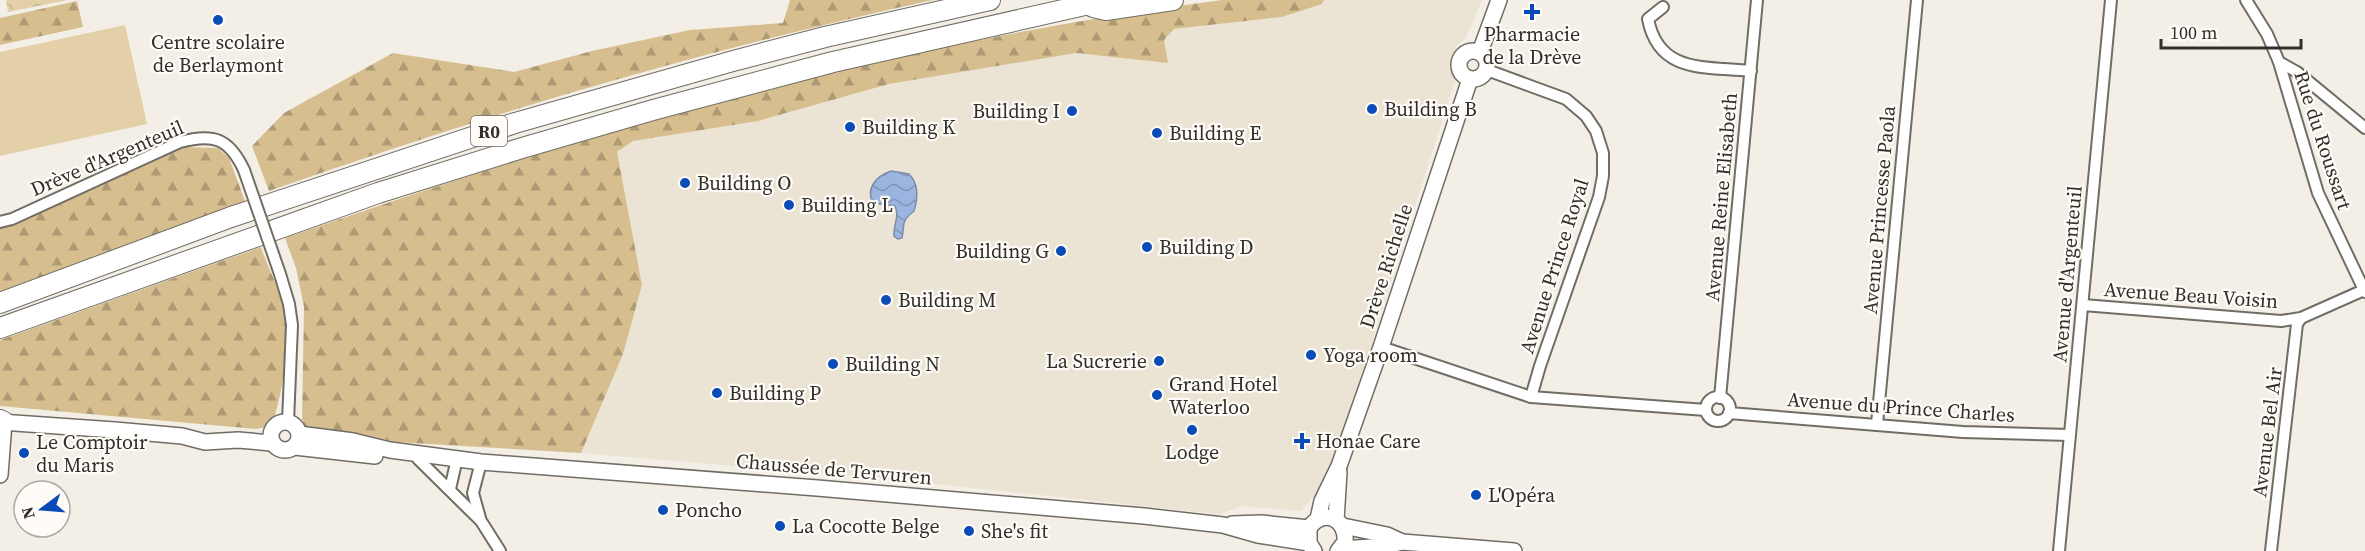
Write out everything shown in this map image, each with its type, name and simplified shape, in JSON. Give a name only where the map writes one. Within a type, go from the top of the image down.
[{"type":"highway","name":"R0","points":[[0,303],[231,217],[515,123],[733,61],[990,0]]},
{"type":"highway","name":"R0","points":[[0,328],[378,193],[522,148],[752,83],[1107,0]]},
{"type":"highway","points":[[1084,5],[1106,10],[1173,0]]},
{"type":"street","points":[[1480,52],[1499,0]]},
{"type":"street","name":"Avenue Reine Elisabeth","points":[[1720,398],[1757,0]]},
{"type":"street","name":"Avenue Princesse Paola","points":[[1877,424],[1917,0]]},
{"type":"street","name":"Avenue d'Argenteuil","points":[[2059,551],[2111,0]]},
{"type":"street","name":"Rue du Roussart","points":[[2246,0],[2267,34],[2279,62],[2319,193],[2364,291]]},
{"type":"street","points":[[1663,7],[1648,19],[1649,27],[1660,48],[1671,59],[1686,65],[1751,71]]},
{"type":"street","points":[[1480,52],[1485,56],[1487,70],[1477,79],[1470,79],[1461,72],[1460,62],[1465,53],[1480,52]]},
{"type":"street","points":[[2279,62],[2297,72],[2365,129]]},
{"type":"street","name":"Avenue Prince Royal","points":[[1487,70],[1566,99],[1592,123],[1603,153],[1603,176],[1599,197],[1531,397]]},
{"type":"street","name":"Drève Richelle","points":[[1313,540],[1328,486],[1339,466],[1381,347],[1470,79]]},
{"type":"street","name":"Drève d'Argenteuil","points":[[0,222],[12,219],[180,142],[211,137],[225,144],[236,153],[244,170],[289,304],[292,325],[288,422]]},
{"type":"street","name":"Avenue Beau Voisin","points":[[2083,305],[2281,321],[2301,318],[2364,291]]},
{"type":"street","name":"Avenue Bel Air","points":[[2271,551],[2297,324],[2301,318]]},
{"type":"street","points":[[1381,347],[1531,397],[1706,410]]},
{"type":"street","points":[[1720,398],[1729,404],[1730,413],[1725,419],[1718,421],[1711,419],[1706,410],[1709,402],[1720,398]]},
{"type":"street","name":"Avenue du Prince Charles","points":[[1730,413],[1962,432],[2070,435]]},
{"type":"street","points":[[0,474],[1,421],[182,436],[205,442],[272,438]]},
{"type":"street","points":[[277,423],[294,424],[297,440],[283,450],[272,438],[277,423]]},
{"type":"street","name":"Chaussée de Tervuren","points":[[297,440],[418,459],[441,458]]},
{"type":"street","name":"Chaussée de Tervuren","points":[[297,440],[354,441],[390,450],[481,462],[817,488],[1223,525],[1261,523],[1313,540],[1330,518],[1340,523]]},
{"type":"street","points":[[418,459],[481,521],[500,551]]},
{"type":"street","points":[[450,489],[453,470],[456,463],[462,460]]},
{"type":"street","points":[[481,462],[473,493],[481,521]]},
{"type":"street","name":"Drève Richelle","points":[[1339,466],[1335,504],[1340,523],[1346,534],[1345,542],[1340,550]]},
{"type":"street","points":[[1340,523],[1387,535],[1402,542]]},
{"type":"street","points":[[1340,550],[1386,546],[1402,542],[1514,551]]},
{"type":"shaded area","points":[[1324,0],[1482,0],[1466,38],[1457,45],[1449,68],[1455,81],[1328,479],[1301,511],[1243,506],[1219,514],[878,478],[581,453],[623,354],[642,285],[617,152],[633,141],[758,121],[889,84],[1076,53],[1168,63],[1164,40],[1174,29],[1282,17],[1322,4]]},
{"type":"green space","points":[[6,0],[68,0],[8,12]]},
{"type":"green space","points":[[790,0],[933,0],[764,40],[598,85],[433,136],[269,191],[252,146],[284,113],[393,53],[514,72],[592,51],[690,30],[783,23]]},
{"type":"green space","points":[[1222,0],[1324,0],[1322,4],[1282,17],[1174,29],[1164,40],[1168,63],[1076,53],[889,84],[758,121],[633,141],[617,152],[642,285],[623,354],[581,453],[396,442],[362,434],[306,428],[302,419],[304,307],[296,268],[285,238],[514,162],[748,94],[984,39],[1103,17]]},
{"type":"green space","points":[[77,1],[83,27],[0,45],[0,18]]},
{"type":"green space","points":[[125,25],[147,124],[0,156],[0,52]]},
{"type":"green space","points":[[180,147],[218,148],[229,158],[245,201],[0,293],[0,227]]},
{"type":"green space","points":[[261,247],[283,303],[287,331],[285,365],[271,426],[256,429],[0,406],[0,340]]},
{"type":"water","points":[[891,171],[909,174],[915,182],[917,191],[914,211],[904,223],[902,238],[898,239],[894,236],[897,214],[895,206],[873,203],[870,192],[877,179]]},
{"type":"place","name":"Pharmacie de la Drève","points":[[1532,12]]},
{"type":"place","name":"Centre scolaire de Berlaymont","points":[[218,20]]},
{"type":"place","name":"Building B","points":[[1372,109]]},
{"type":"place","name":"Building I","points":[[1072,111]]},
{"type":"place","name":"Building K","points":[[850,127]]},
{"type":"place","name":"Building E","points":[[1157,133]]},
{"type":"place","name":"Building O","points":[[685,183]]},
{"type":"place","name":"Building L","points":[[789,205]]},
{"type":"place","name":"Building D","points":[[1147,247]]},
{"type":"place","name":"Building G","points":[[1061,251]]},
{"type":"place","name":"Building M","points":[[886,300]]},
{"type":"place","name":"Yoga room","points":[[1311,355]]},
{"type":"place","name":"La Sucrerie","points":[[1159,361]]},
{"type":"place","name":"Building N","points":[[833,364]]},
{"type":"place","name":"Building P","points":[[717,393]]},
{"type":"place","name":"Grand Hotel Waterloo","points":[[1157,395]]},
{"type":"place","name":"Lodge","points":[[1192,430]]},
{"type":"place","name":"Honae Care","points":[[1302,441]]},
{"type":"place","name":"Le Comptoir du Maris","points":[[24,453]]},
{"type":"place","name":"L'Opéra","points":[[1476,495]]},
{"type":"place","name":"Poncho","points":[[663,510]]},
{"type":"place","name":"La Cocotte Belge","points":[[780,526]]},
{"type":"place","name":"She's fit","points":[[969,531]]}]
